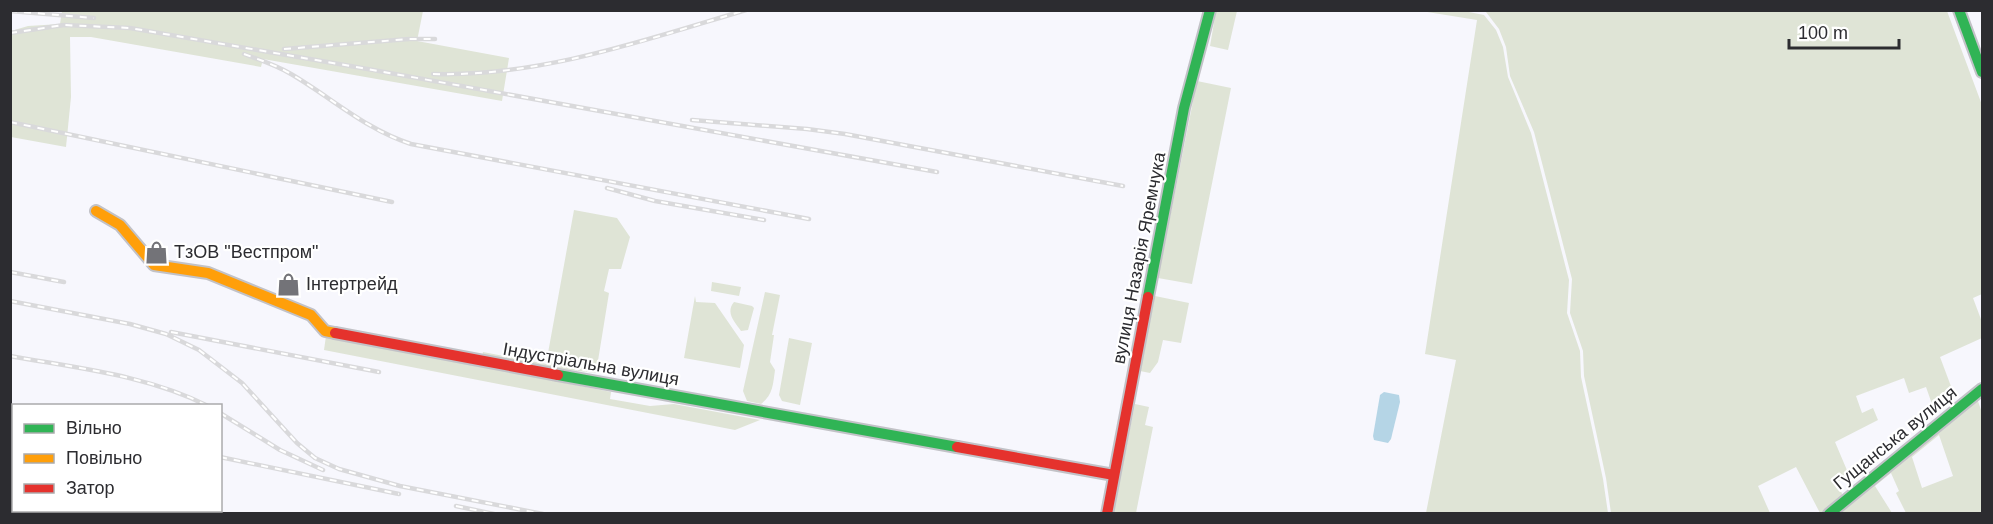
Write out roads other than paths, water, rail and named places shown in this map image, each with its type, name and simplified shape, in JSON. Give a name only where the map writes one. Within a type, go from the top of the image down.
[{"type":"main road","name":"вулиця Назарія Яремчука","points":[[1107,513],[1184,108],[1210,10]]},
{"type":"main road","points":[[1959,10],[1983,72]]},
{"type":"main road","name":"Індустріальна вулиця","points":[[96,211],[120,225],[154,265],[208,273],[311,315],[325,330],[479,361],[1114,474]]},
{"type":"main road","name":"Гущанська вулиця","points":[[1829,513],[1983,389]]},
{"type":"water","points":[[1384,392],[1399,395],[1400,402],[1388,443],[1374,440],[1373,436],[1380,395]]},
{"type":"railway","points":[[433,74],[473,73],[552,63],[631,44],[746,10]]},
{"type":"railway","points":[[10,11],[94,18]]},
{"type":"railway","points":[[10,33],[64,25],[130,28],[937,172]]},
{"type":"railway","points":[[284,49],[435,39]]},
{"type":"railway","points":[[244,54],[285,71],[364,122],[411,144],[809,219]]},
{"type":"railway","points":[[692,120],[845,134],[1123,186]]},
{"type":"railway","points":[[10,122],[392,202]]},
{"type":"railway","points":[[607,188],[655,201],[764,220]]},
{"type":"railway","points":[[10,272],[64,282]]},
{"type":"railway","points":[[10,301],[130,324],[166,334],[199,350],[242,383],[297,443],[315,458],[339,469],[400,486],[543,514]]},
{"type":"railway","points":[[171,332],[379,372]]},
{"type":"railway","points":[[10,356],[136,380],[185,395],[204,404]]},
{"type":"railway","points":[[222,414],[280,450],[323,470]]},
{"type":"railway","points":[[222,457],[399,494]]},
{"type":"railway","points":[[456,506],[494,514]]},
{"type":"place","name":"ТзОВ \"Вестпром\"","points":[[156,252]]},
{"type":"place","name":"Інтертрейд","points":[[288,284]]}]
